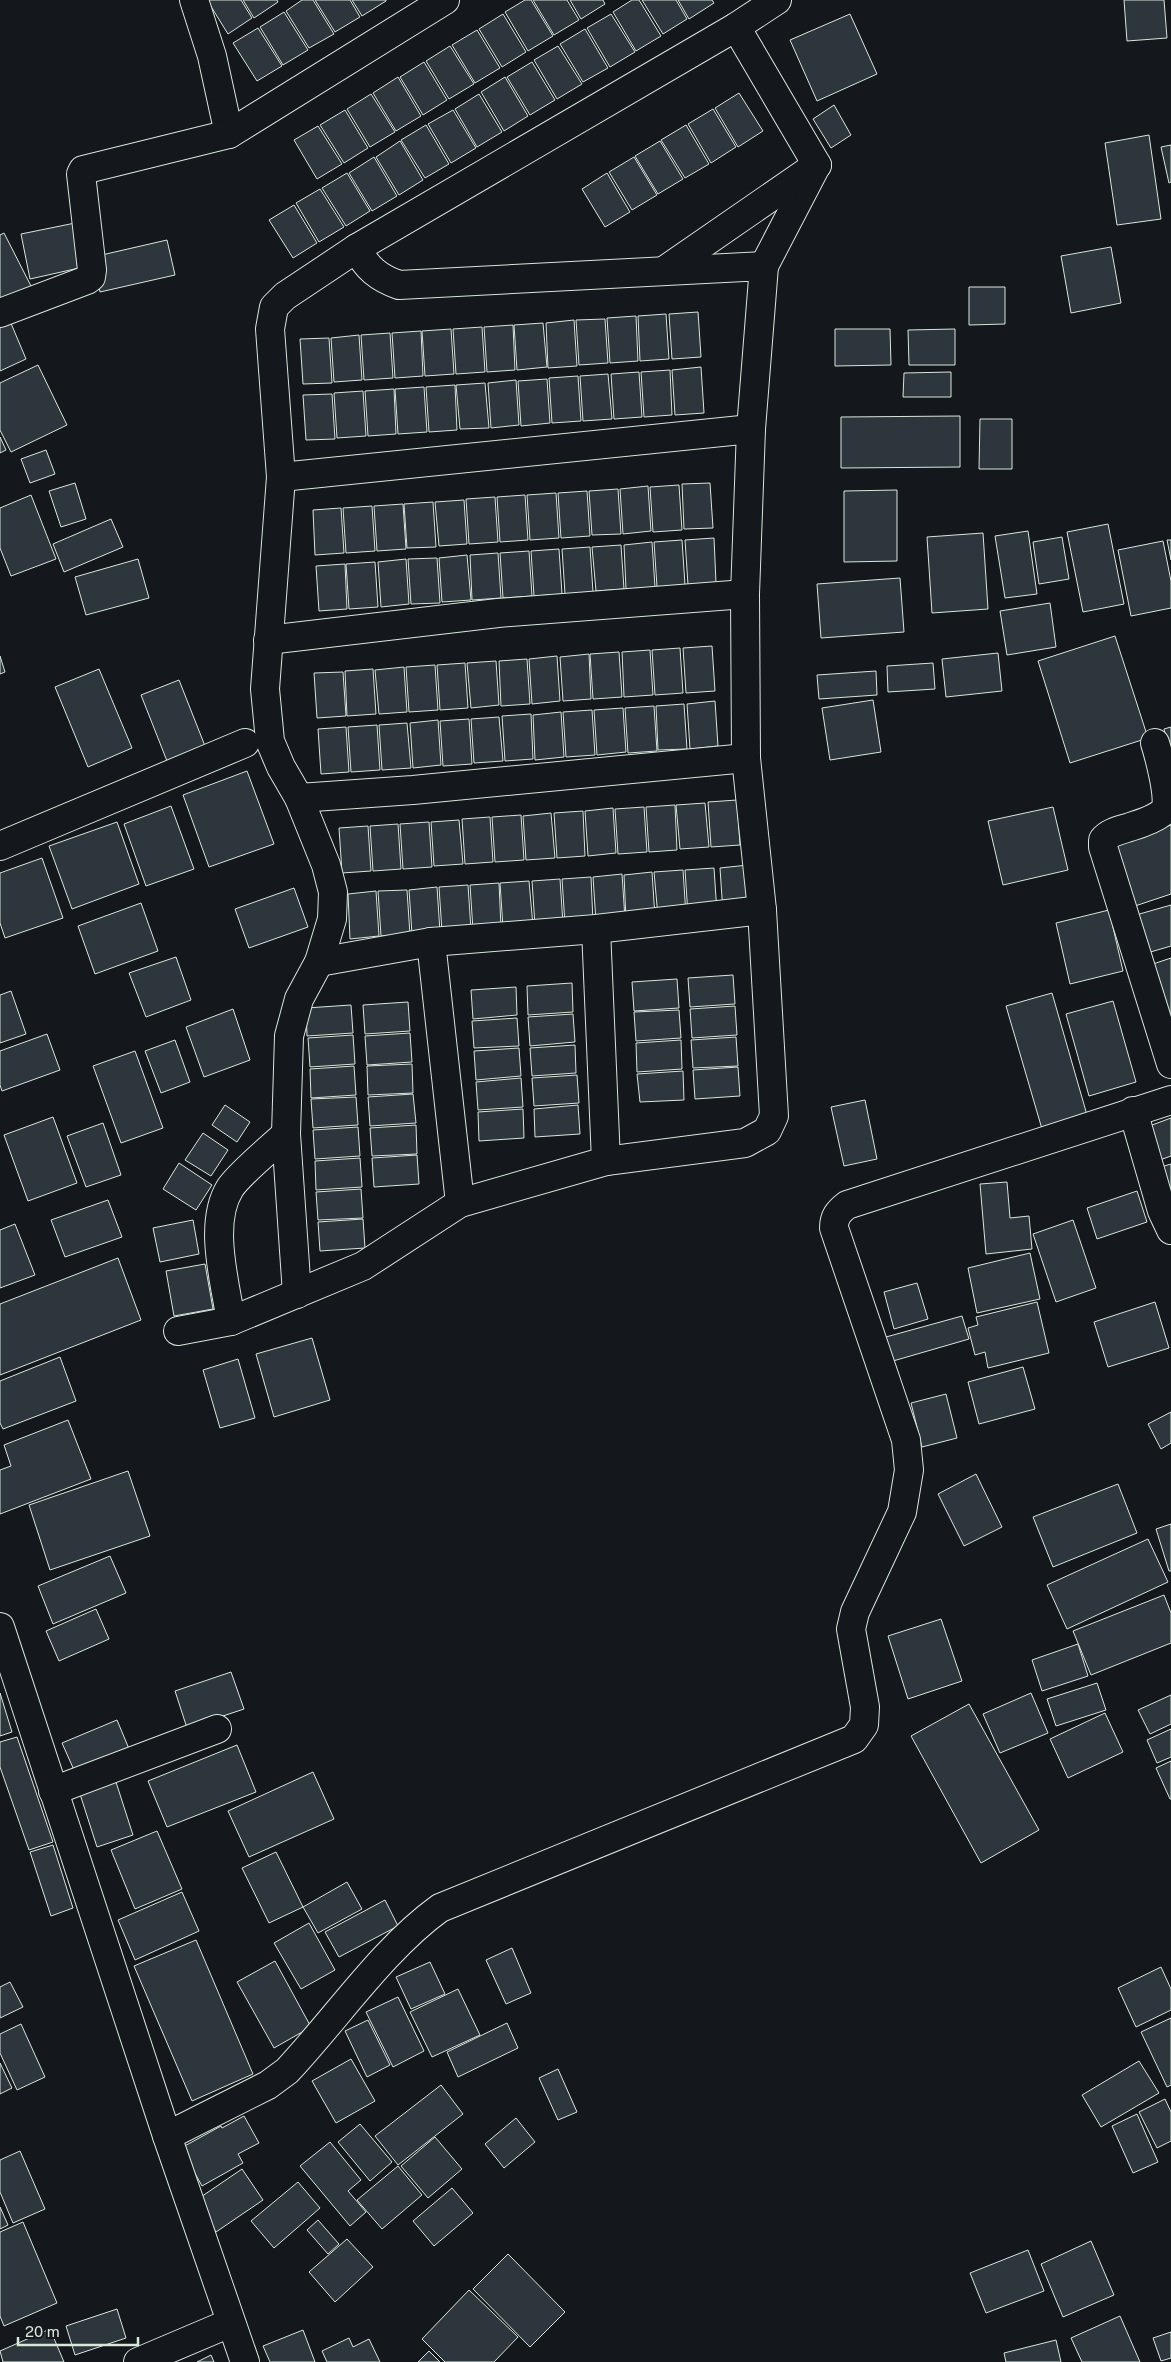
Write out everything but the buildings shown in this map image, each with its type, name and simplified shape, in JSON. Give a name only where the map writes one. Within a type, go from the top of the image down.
[{"type":"street","points":[[194,0],[212,56],[229,134]]},
{"type":"street","points":[[0,313],[91,277],[92,270],[81,174],[83,170],[229,134],[445,0]]},
{"type":"street","points":[[297,1294],[286,1134],[289,1036],[298,999],[319,962],[332,919],[333,892],[326,865],[299,798],[280,768],[270,742],[265,689],[281,477],[270,318],[274,308],[285,296],[358,248],[736,27],[777,0]]},
{"type":"street","points":[[736,27],[817,165]]},
{"type":"street","points":[[178,1331],[231,1321],[363,1266],[460,1203],[606,1161],[745,1143],[767,1131],[774,1116],[762,910],[746,758],[745,594],[750,429],[764,266],[817,165]]},
{"type":"street","points":[[666,270],[817,165]]},
{"type":"street","points":[[358,248],[363,262],[381,279],[399,285],[764,266]]},
{"type":"street","points":[[281,477],[750,429]]},
{"type":"street","points":[[268,640],[498,613],[745,594]]},
{"type":"street","points":[[0,846],[244,743]]},
{"type":"street","points":[[1156,743],[1168,792],[1168,803],[1165,811],[1139,824],[1107,835],[1103,840],[1103,847],[1171,1064]]},
{"type":"street","points":[[299,798],[413,790],[746,758]]},
{"type":"street","points":[[319,962],[431,942],[596,929],[762,910]]},
{"type":"street","points":[[596,929],[606,1161]]},
{"type":"street","points":[[431,942],[460,1203]]},
{"type":"street","points":[[167,2136],[268,2084],[287,2071],[418,1924],[440,1908],[854,1739],[864,1725],[865,1707],[851,1629],[855,1612],[902,1512],[909,1470],[906,1440],[834,1228],[834,1219],[847,1205],[1171,1100]]},
{"type":"street","points":[[1133,1111],[1162,1211],[1171,1230]]},
{"type":"street","points":[[231,1321],[218,1229],[220,1211],[230,1187],[286,1134]]},
{"type":"street","points":[[0,1627],[167,2136],[244,2362]]},
{"type":"street","points":[[53,1791],[217,1729]]},
{"type":"street","points":[[138,2362],[230,2323]]}]
